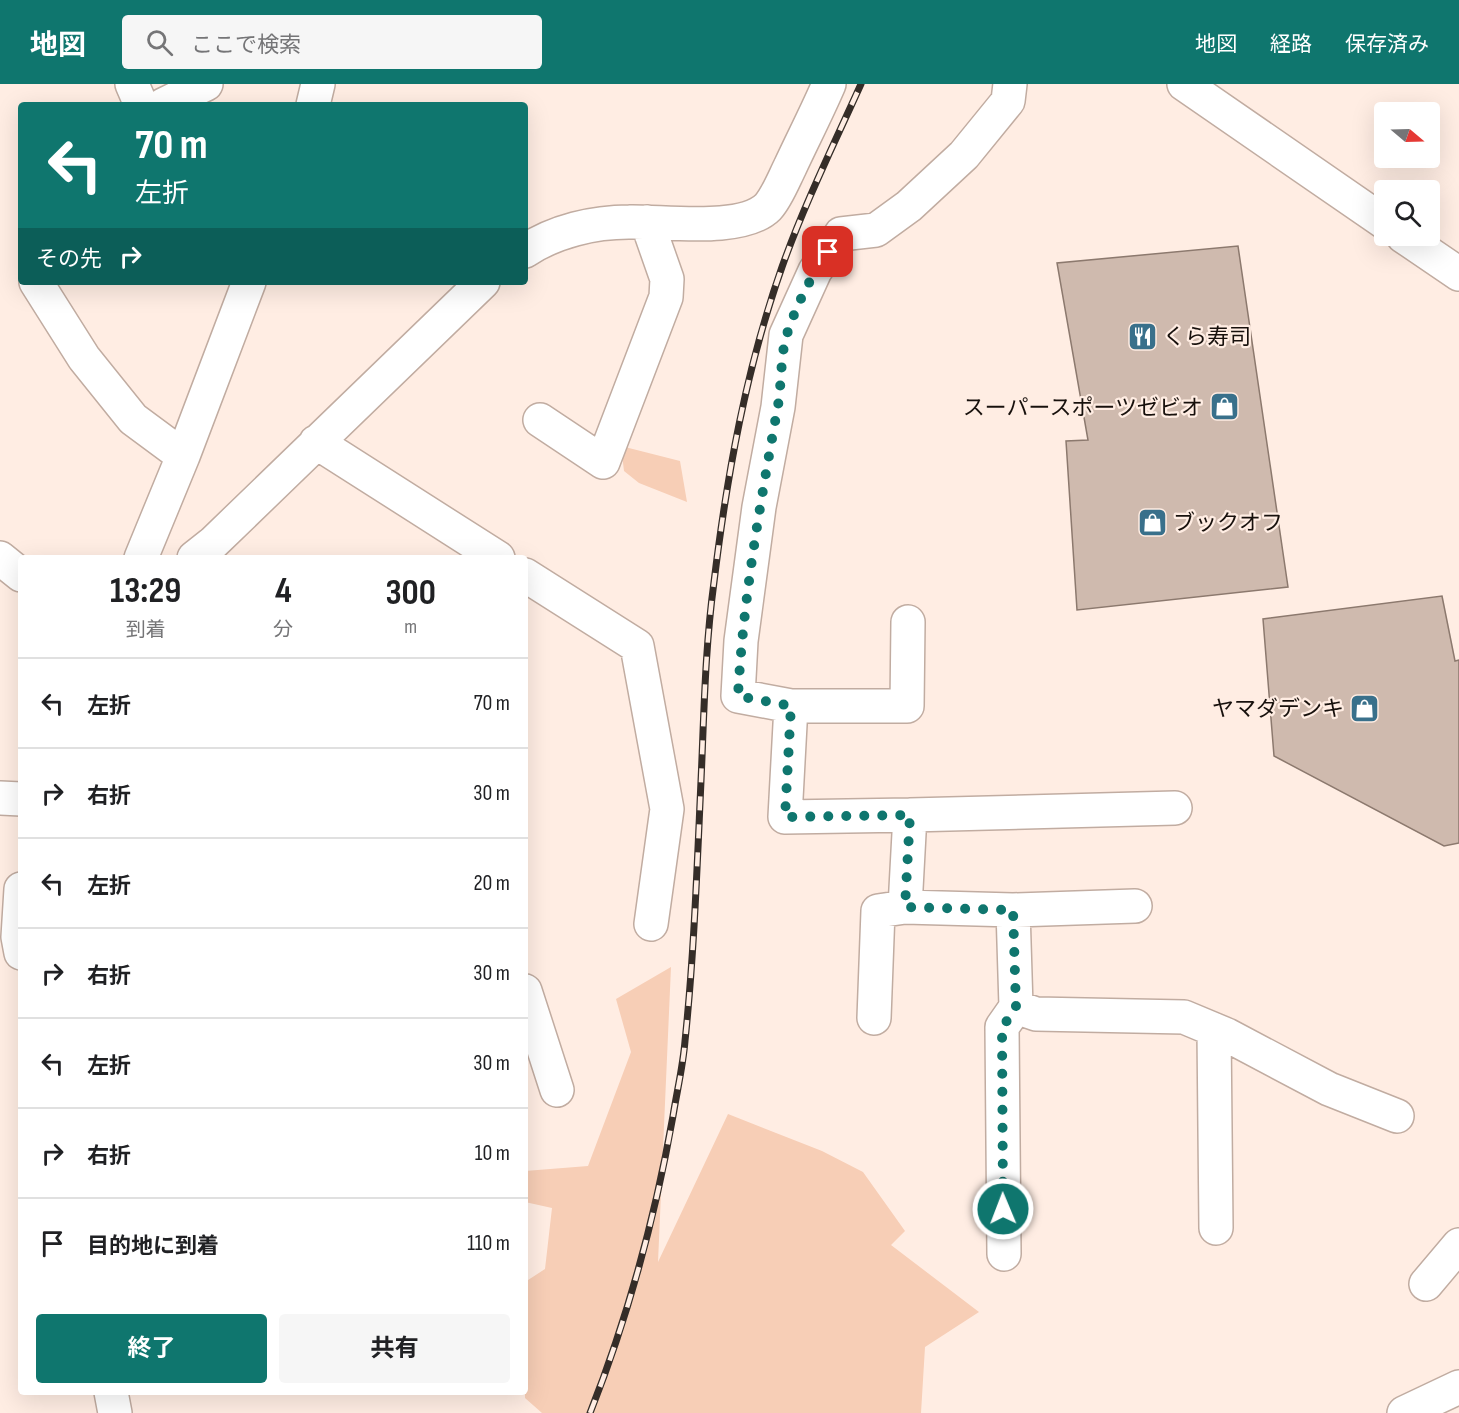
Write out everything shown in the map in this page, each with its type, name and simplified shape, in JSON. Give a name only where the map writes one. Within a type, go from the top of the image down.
[{"type":"street","points":[[132,84],[140,102]]},
{"type":"street","points":[[169,102],[206,84]]},
{"type":"street","points":[[314,102],[318,84]]},
{"type":"street","points":[[528,249],[551,237],[597,224],[725,223],[749,217],[767,207],[784,179],[829,84]]},
{"type":"street","points":[[908,622],[907,706],[791,706],[738,696],[741,641],[758,518],[778,407],[786,335],[815,271],[842,234],[876,230],[909,206],[964,155],[1008,101],[1010,84]]},
{"type":"street","points":[[1184,84],[1374,215]]},
{"type":"street","points":[[540,420],[603,462],[666,297],[667,279],[647,222]]},
{"type":"street","points":[[1418,246],[1459,274]]},
{"type":"street","points":[[38,285],[84,358],[133,418],[183,456]]},
{"type":"street","points":[[142,555],[183,456],[248,285]]},
{"type":"street","points":[[198,555],[213,543],[480,285]]},
{"type":"street","points":[[316,442],[493,555]]},
{"type":"street","points":[[0,558],[18,573]]},
{"type":"street","points":[[528,577],[637,646],[667,809],[651,924]]},
{"type":"street","points":[[791,706],[785,817],[1175,807]]},
{"type":"street","points":[[0,798],[18,800]]},
{"type":"street","points":[[905,907],[910,815]]},
{"type":"street","points":[[874,1018],[878,911],[905,907],[1013,910],[1135,906]]},
{"type":"street","points":[[1004,1254],[1002,1028],[1016,1007],[1013,910]]},
{"type":"street","points":[[528,1000],[557,1090]]},
{"type":"street","points":[[1016,1007],[1036,1014],[1184,1017],[1329,1089],[1396,1116]]},
{"type":"street","points":[[1214,1030],[1216,1227]]},
{"type":"street","points":[[1426,1284],[1459,1245]]},
{"type":"street","points":[[1404,1413],[1459,1387]]},
{"type":"street","points":[[112,1395],[116,1413]]},
{"type":"shaded area","points":[[621,446],[680,461],[687,502],[639,483],[624,471]]},
{"type":"shaded area","points":[[671,967],[658,1262],[728,1114],[822,1151],[863,1172],[905,1231],[891,1245],[979,1312],[925,1347],[921,1413],[542,1413],[525,1398],[525,1395],[528,1395],[528,1280],[545,1269],[552,1208],[528,1203],[528,1171],[588,1166],[631,1052],[616,999]]},
{"type":"building","points":[[1238,246],[1288,587],[1077,610],[1066,441],[1088,440],[1057,263]]},
{"type":"building","name":"ヤマダデンキ","points":[[1442,596],[1455,661],[1459,660],[1459,843],[1444,846],[1274,756],[1263,619]]},
{"type":"railway","points":[[590,1413],[604,1377],[639,1267],[658,1192],[683,1060],[693,944],[709,632],[725,502],[739,423],[758,344],[782,267],[861,84]]},
{"type":"place","name":"くら寿司","points":[[1142,336]]},
{"type":"place","name":"スーパースポーツゼビオ","points":[[1224,407]]},
{"type":"place","name":"ブックオフ","points":[[1152,522]]},
{"type":"place","name":"ヤマダデンキ","points":[[1365,708]]},
{"type":"route","points":[[828,252],[815,271],[786,335],[778,407],[759,507],[741,641],[738,696],[791,706],[785,817],[910,815],[905,907],[1013,910],[1016,1007],[1002,1028],[1003,1209]]}]
